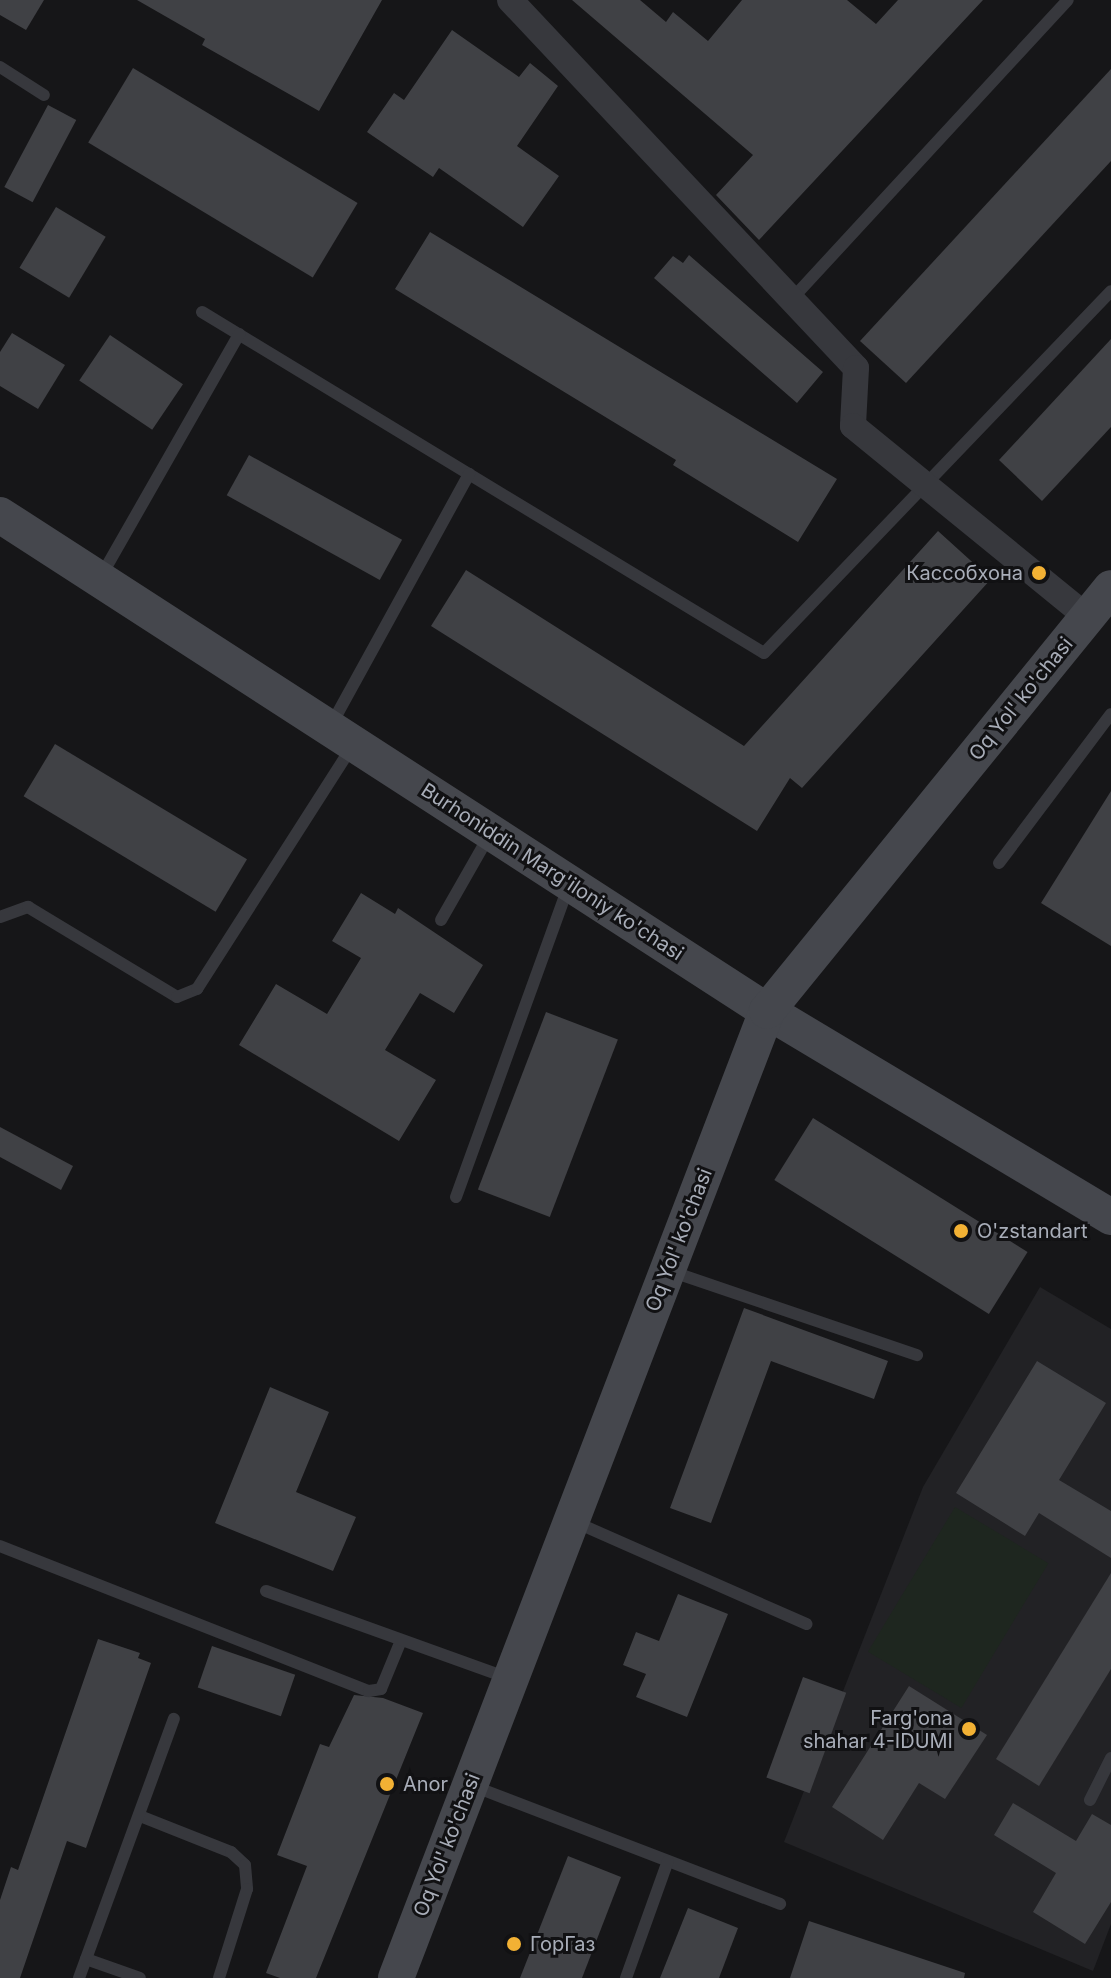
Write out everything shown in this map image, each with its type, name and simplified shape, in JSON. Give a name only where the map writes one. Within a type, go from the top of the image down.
[{"type":"street","points":[[510,0],[856,368],[853,426],[1087,617]]},
{"type":"street","name":"Burhoniddin Marg'iloniy ko'chasi","points":[[0,515],[767,1011],[1111,1217]]},
{"type":"street","name":"Oq Yol' ko'chasi","points":[[396,1978],[767,1011],[1111,588]]},
{"type":"lane","points":[[791,300],[1068,0]]},
{"type":"lane","points":[[0,67],[44,95]]},
{"type":"lane","points":[[202,312],[764,653],[1111,291]]},
{"type":"lane","points":[[99,579],[239,334]]},
{"type":"lane","points":[[0,917],[28,907],[177,997],[197,989],[341,736],[469,474]]},
{"type":"lane","points":[[999,863],[1111,714]]},
{"type":"lane","points":[[441,920],[491,832]]},
{"type":"lane","points":[[456,1197],[570,884]]},
{"type":"lane","points":[[668,1270],[917,1355]]},
{"type":"lane","points":[[572,1521],[806,1624]]},
{"type":"lane","points":[[0,1546],[369,1691],[381,1689],[400,1643]]},
{"type":"lane","points":[[266,1591],[400,1643],[511,1680]]},
{"type":"lane","points":[[79,1978],[174,1719]]},
{"type":"lane","points":[[1090,1800],[1111,1758]]},
{"type":"lane","points":[[470,1785],[780,1904]]},
{"type":"lane","points":[[140,1816],[231,1852],[245,1865],[247,1889],[219,1978]]},
{"type":"lane","points":[[626,1978],[668,1861]]},
{"type":"lane","points":[[86,1959],[140,1978]]},
{"type":"shaded area","name":"Farg'ona shahar 4-IDUMI","points":[[1040,1287],[1111,1329],[1111,1924],[1093,1971],[784,1842],[923,1487]]},
{"type":"shaded area","points":[[955,1507],[1048,1563],[961,1708],[868,1652]]},
{"type":"building","points":[[0,0],[44,0],[26,30],[0,15]]},
{"type":"building","points":[[137,0],[382,0],[319,111],[202,45],[205,39]]},
{"type":"building","points":[[572,0],[640,0],[666,22],[673,12],[708,41],[742,0],[847,0],[876,24],[898,0],[983,0],[759,240],[716,195],[753,155]]},
{"type":"building","points":[[452,30],[519,77],[530,63],[558,86],[517,146],[559,176],[523,227],[439,168],[433,177],[367,132],[394,93],[404,100]]},
{"type":"building","points":[[133,68],[358,203],[313,278],[88,143]]},
{"type":"building","points":[[1111,69],[1111,161],[906,383],[860,341]]},
{"type":"building","points":[[48,105],[76,120],[33,202],[4,187]]},
{"type":"building","points":[[56,207],[106,237],[69,298],[19,268]]},
{"type":"building","points":[[430,232],[837,479],[798,542],[673,465],[676,460],[395,289]]},
{"type":"building","points":[[689,255],[823,372],[797,403],[654,278],[673,256],[683,263]]},
{"type":"building","points":[[12,333],[65,365],[38,409],[0,386],[0,352]]},
{"type":"building","points":[[110,335],[183,384],[152,430],[79,381]]},
{"type":"building","points":[[1111,339],[1111,427],[1042,501],[999,460]]},
{"type":"building","points":[[249,455],[402,540],[380,580],[227,495]]},
{"type":"building","points":[[938,531],[991,579],[802,788],[790,778],[757,831],[431,626],[466,570],[744,746]]},
{"type":"building","points":[[55,744],[247,859],[216,912],[24,796]]},
{"type":"building","points":[[1111,791],[1111,946],[1041,903]]},
{"type":"building","points":[[361,893],[395,914],[398,908],[483,965],[454,1013],[420,993],[385,1050],[436,1080],[399,1141],[239,1045],[276,984],[327,1014],[361,958],[332,941]]},
{"type":"building","points":[[546,1012],[618,1040],[550,1217],[478,1189]]},
{"type":"building","points":[[813,1118],[1028,1252],[989,1314],[774,1180]]},
{"type":"building","points":[[0,1127],[73,1166],[61,1190],[0,1157]]},
{"type":"building","points":[[744,1308],[888,1361],[874,1399],[771,1361],[711,1523],[670,1508]]},
{"type":"building","points":[[1037,1361],[1106,1403],[1059,1480],[1111,1511],[1111,1558],[1039,1513],[1025,1536],[956,1493]]},
{"type":"building","points":[[270,1387],[329,1412],[296,1492],[356,1517],[333,1571],[215,1523]]},
{"type":"building","points":[[1111,1573],[1111,1669],[1039,1786],[996,1759]]},
{"type":"building","points":[[678,1594],[728,1614],[687,1717],[636,1697],[646,1674],[623,1665],[636,1632],[659,1641]]},
{"type":"building","points":[[98,1639],[140,1653],[138,1658],[151,1663],[86,1848],[67,1841],[20,1978],[0,1978],[0,1900],[11,1867],[18,1870]]},
{"type":"building","points":[[212,1646],[295,1675],[281,1716],[198,1688]]},
{"type":"building","points":[[803,1677],[846,1693],[810,1793],[766,1778]]},
{"type":"building","points":[[909,1686],[987,1735],[945,1799],[919,1783],[883,1840],[832,1807]]},
{"type":"building","points":[[354,1695],[383,1698],[423,1713],[316,1978],[280,1978],[266,1973],[307,1866],[277,1855],[320,1744],[329,1747]]},
{"type":"building","points":[[1013,1803],[1076,1841],[1092,1814],[1111,1825],[1111,1902],[1085,1944],[1033,1912],[1056,1873],[994,1835]]},
{"type":"building","points":[[568,1856],[621,1877],[582,1978],[520,1978]]},
{"type":"building","points":[[688,1908],[738,1928],[719,1978],[660,1978]]},
{"type":"building","points":[[809,1921],[965,1973],[964,1978],[790,1978]]},
{"type":"place","name":"Кассобхона","points":[[1039,573]]},
{"type":"place","name":"O'zstandart","points":[[961,1231]]},
{"type":"place","name":"Farg'ona shahar 4-IDUMI","points":[[969,1729]]},
{"type":"place","name":"Anor","points":[[387,1784]]},
{"type":"place","name":"ГорГаз","points":[[514,1944]]}]
